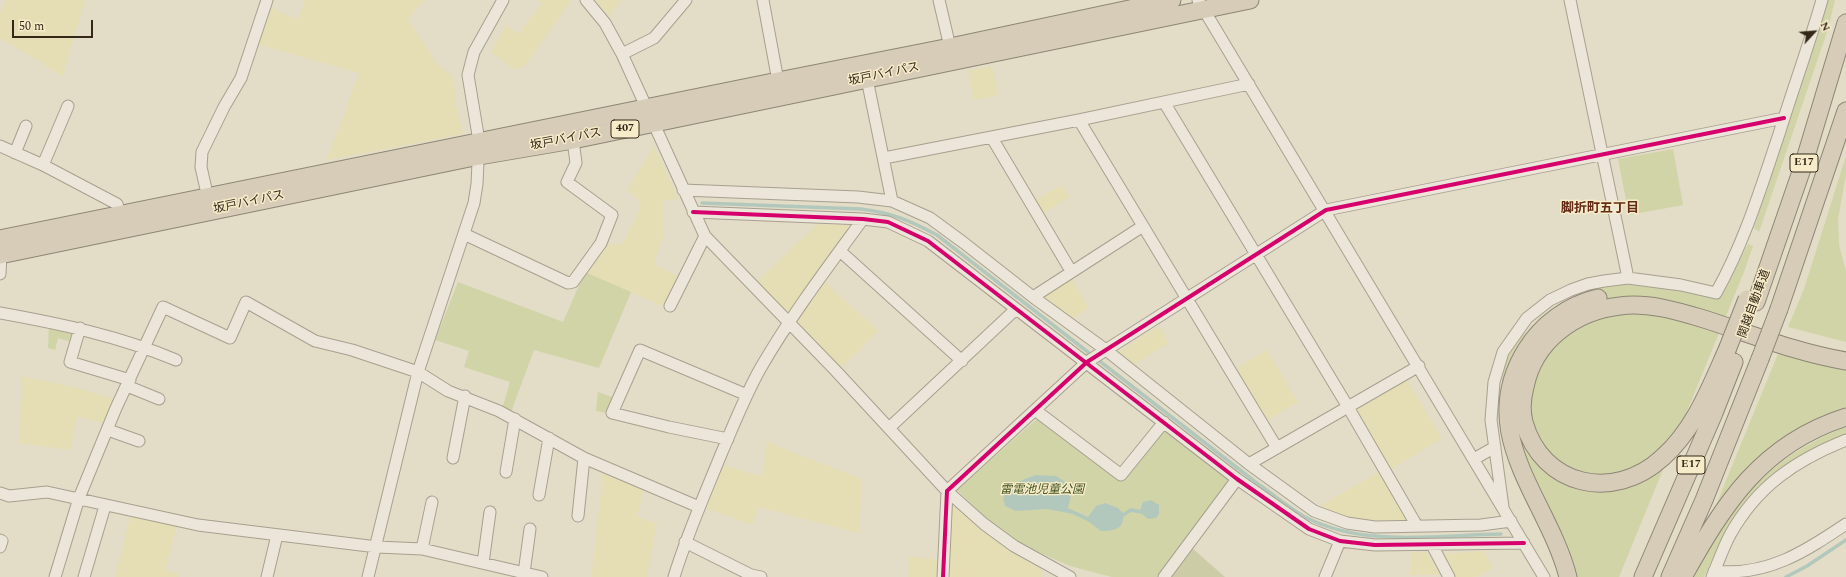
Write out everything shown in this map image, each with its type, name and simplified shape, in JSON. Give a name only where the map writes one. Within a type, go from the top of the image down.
[{"type":"highway","name":"坂戸バイパス","points":[[0,249],[479,149],[573,140],[650,116],[778,81],[950,48],[1172,0]]},
{"type":"highway","name":"坂戸バイパス","points":[[0,249],[120,215],[650,116],[867,79],[1201,5],[1250,0]]},
{"type":"highway","name":"関越自動車道","points":[[1643,577],[1711,419],[1732,352],[1803,166],[1846,23]]},
{"type":"highway","name":"関越自動車道","points":[[1670,577],[1707,494],[1779,309],[1846,111]]},
{"type":"highway","points":[[1566,570],[1522,474],[1515,456],[1508,422],[1508,404],[1514,372],[1529,345],[1549,322],[1562,313],[1590,300],[1607,296],[1638,293],[1677,300],[1815,343],[1846,350]]},
{"type":"highway","points":[[1732,352],[1679,440],[1650,468],[1626,480],[1600,484],[1574,479],[1562,472],[1542,456],[1528,433],[1524,421],[1523,395],[1528,376],[1536,358],[1544,346],[1564,326],[1590,312],[1605,308],[1639,305],[1656,307],[1691,316],[1812,354],[1846,361]]},
{"type":"highway","points":[[1683,577],[1716,518],[1744,482],[1758,468],[1774,454],[1806,434],[1846,417]]},
{"type":"street","points":[[208,198],[201,167],[202,152],[224,107],[241,78],[267,0]]},
{"type":"street","points":[[368,577],[377,547],[418,372],[474,203],[479,149],[468,75],[474,52],[503,0]]},
{"type":"street","points":[[586,0],[605,23],[622,54],[704,236],[789,323],[947,491],[984,524],[1014,546],[1068,577]]},
{"type":"street","points":[[622,54],[654,38],[686,0]]},
{"type":"street","points":[[764,0],[778,81]]},
{"type":"street","points":[[939,0],[950,48]]},
{"type":"street","points":[[1570,0],[1628,278]]},
{"type":"street","points":[[1503,507],[1491,420],[1494,382],[1503,352],[1527,318],[1550,300],[1588,284],[1628,278],[1681,285],[1716,293],[1731,266],[1746,233],[1812,36],[1822,0]]},
{"type":"street","points":[[1201,5],[1326,210],[1544,577]]},
{"type":"street","points":[[867,79],[892,201]]},
{"type":"street","points":[[884,158],[992,138],[1248,84]]},
{"type":"street","points":[[1164,102],[1348,407],[1417,526]]},
{"type":"street","points":[[43,165],[68,106]]},
{"type":"street","points":[[942,577],[947,491],[1087,362],[1326,210],[1784,118]]},
{"type":"street","points":[[1079,120],[1277,448]]},
{"type":"street","points":[[15,153],[26,126]]},
{"type":"street","points":[[992,138],[1070,271]]},
{"type":"street","points":[[464,234],[568,283],[573,282],[601,243],[612,215],[567,182],[576,163],[573,140]]},
{"type":"street","points":[[0,146],[43,165],[117,204],[120,215]]},
{"type":"street","points":[[683,190],[858,197],[892,201],[930,218],[1033,297],[1106,350],[1248,464],[1314,511],[1347,523],[1375,527],[1481,525],[1511,521]]},
{"type":"street","points":[[693,212],[863,219],[888,222],[928,241],[1237,479],[1309,529],[1340,541],[1375,545],[1524,543]]},
{"type":"street","points":[[674,577],[684,542],[747,395],[760,369],[789,323],[863,219]]},
{"type":"street","points":[[1033,297],[1070,271],[1143,226]]},
{"type":"street","points":[[670,306],[704,236]]},
{"type":"street","points":[[0,249],[0,274]]},
{"type":"street","points":[[840,251],[962,361]]},
{"type":"street","points":[[54,577],[79,498],[128,383],[163,308],[230,338],[246,302],[315,341],[352,350],[418,372],[448,391],[465,396],[515,419],[584,458],[699,507]]},
{"type":"street","points":[[889,428],[1016,309]]},
{"type":"street","points":[[0,313],[80,328],[144,347],[176,360]]},
{"type":"street","points":[[80,328],[70,362],[128,383],[159,399]]},
{"type":"street","points":[[728,439],[669,428],[612,413],[640,350],[747,395]]},
{"type":"street","points":[[1248,464],[1419,366]]},
{"type":"street","points":[[453,458],[465,396]]},
{"type":"street","points":[[1035,410],[1121,475],[1164,422]]},
{"type":"street","points":[[506,472],[515,419]]},
{"type":"street","points":[[108,430],[139,441]]},
{"type":"street","points":[[539,495],[549,438]]},
{"type":"street","points":[[1846,440],[1809,456],[1775,479],[1740,518],[1713,574],[1754,576],[1778,570],[1846,524]]},
{"type":"street","points":[[1474,459],[1495,447]]},
{"type":"street","points":[[578,516],[584,458]]},
{"type":"street","points":[[1164,577],[1237,479]]},
{"type":"street","points":[[0,493],[9,496],[47,492],[79,498],[105,506],[198,525],[377,547],[422,549],[542,577]]},
{"type":"street","points":[[422,549],[432,502]]},
{"type":"street","points":[[84,577],[105,506]]},
{"type":"street","points":[[483,563],[490,512]]},
{"type":"street","points":[[524,573],[530,529]]},
{"type":"street","points":[[267,577],[278,535]]},
{"type":"street","points":[[0,540],[2,541],[0,547]]},
{"type":"street","points":[[1325,577],[1340,541]]},
{"type":"street","points":[[684,542],[751,576],[761,577]]},
{"type":"street","points":[[1432,545],[1449,577]]},
{"type":"shaded area","points":[[6,0],[85,0],[63,76],[0,38],[0,13]]},
{"type":"shaded area","points":[[305,0],[426,0],[407,19],[421,38],[436,63],[454,77],[456,106],[463,134],[327,160],[359,73],[254,43],[268,6],[297,20]]},
{"type":"shaded area","points":[[537,0],[572,0],[525,66],[514,69],[491,52],[506,25],[519,34],[542,3]]},
{"type":"shaded area","points":[[595,0],[622,0],[609,16]]},
{"type":"shaded area","points":[[993,66],[998,96],[973,100],[968,71]]},
{"type":"shaded area","points":[[654,146],[678,199],[663,200],[663,237],[654,264],[680,277],[667,308],[585,272],[606,245],[622,244],[640,210],[640,200],[627,191]]},
{"type":"shaded area","points":[[1062,185],[1070,197],[1041,214],[1034,201]]},
{"type":"shaded area","points":[[818,224],[852,225],[817,275],[879,331],[841,368],[757,281]]},
{"type":"shaded area","points":[[1071,278],[1089,308],[1072,319],[1043,296]]},
{"type":"shaded area","points":[[1159,326],[1169,343],[1135,364],[1119,352]]},
{"type":"shaded area","points":[[1267,350],[1298,402],[1266,421],[1235,369]]},
{"type":"shaded area","points":[[22,376],[78,388],[116,400],[106,424],[77,416],[70,450],[19,443]]},
{"type":"shaded area","points":[[1406,378],[1442,439],[1391,469],[1354,409]]},
{"type":"shaded area","points":[[767,442],[862,479],[859,533],[759,507],[752,525],[705,508],[724,465],[762,477]]},
{"type":"shaded area","points":[[1379,472],[1408,520],[1381,521],[1351,519],[1320,506]]},
{"type":"shaded area","points":[[603,473],[644,490],[637,516],[657,524],[647,577],[591,577]]},
{"type":"shaded area","points":[[1036,475],[1056,476],[1070,485],[1071,495],[1068,508],[1088,517],[1096,506],[1105,503],[1118,508],[1123,513],[1131,508],[1140,510],[1143,502],[1151,500],[1159,505],[1159,514],[1156,518],[1148,519],[1142,514],[1131,512],[1123,517],[1121,525],[1116,529],[1101,531],[1089,522],[1073,514],[1047,509],[1016,511],[1005,506],[1003,498],[1009,489],[1021,481]]},
{"type":"shaded area","points":[[949,502],[980,529],[1043,570],[1042,577],[908,577],[909,556],[947,561]]},
{"type":"shaded area","points":[[131,516],[177,525],[165,570],[179,574],[178,577],[115,577]]},
{"type":"shaded area","points":[[1484,551],[1493,568],[1477,577],[1456,577],[1442,554]]},
{"type":"shaded area","points":[[1411,552],[1426,552],[1441,574],[1410,575]]},
{"type":"green space","points":[[1827,0],[1835,0],[1828,29],[1759,232],[1754,228]]},
{"type":"green space","points":[[1673,149],[1683,205],[1629,215],[1618,159]]},
{"type":"green space","points":[[1846,156],[1846,174],[1838,220],[1839,245],[1846,271],[1846,342],[1788,327],[1804,289]]},
{"type":"green space","points":[[1748,244],[1753,246],[1744,272],[1619,577],[1573,577],[1519,447],[1499,406],[1505,361],[1521,338],[1539,318],[1560,303],[1592,289],[1614,285],[1638,285],[1719,295]]},
{"type":"green space","points":[[585,272],[631,292],[599,368],[534,350],[511,412],[503,406],[510,382],[464,367],[469,351],[435,340],[458,282],[563,322]]},
{"type":"green space","points":[[49,325],[72,330],[74,334],[71,342],[58,338],[55,350],[48,348]]},
{"type":"green space","points":[[1780,349],[1846,367],[1846,407],[1811,422],[1780,440],[1750,465],[1732,484],[1716,505]]},
{"type":"green space","points":[[598,392],[615,398],[608,413],[596,411]]},
{"type":"green space","name":"雷電池児童公園","points":[[1038,418],[1122,482],[1165,430],[1229,480],[1158,577],[1112,577],[1070,566],[1020,544],[986,518],[957,490]]},
{"type":"green space","points":[[1846,427],[1846,434],[1802,455],[1773,474],[1760,485],[1734,517],[1720,542],[1704,577],[1694,577],[1721,528],[1737,506],[1755,486],[1774,468],[1796,452]]},
{"type":"green space","points":[[1192,548],[1225,577],[1169,577]]},
{"type":"waterway","points":[[702,203],[861,209],[891,215],[909,221],[937,235],[1258,484],[1305,517],[1328,527],[1352,533],[1376,536],[1401,538],[1501,534]]},
{"type":"waterway","points":[[1786,577],[1807,566],[1846,540]]},
{"type":"cycle path","points":[[943,577],[947,491],[1087,362],[1326,210],[1784,118]]},
{"type":"cycle path","points":[[693,212],[863,219],[888,222],[928,241],[1237,479],[1309,529],[1340,541],[1375,545],[1524,543]]},
{"type":"district","name":"脚折町五丁目","points":[[1600,209]]}]
